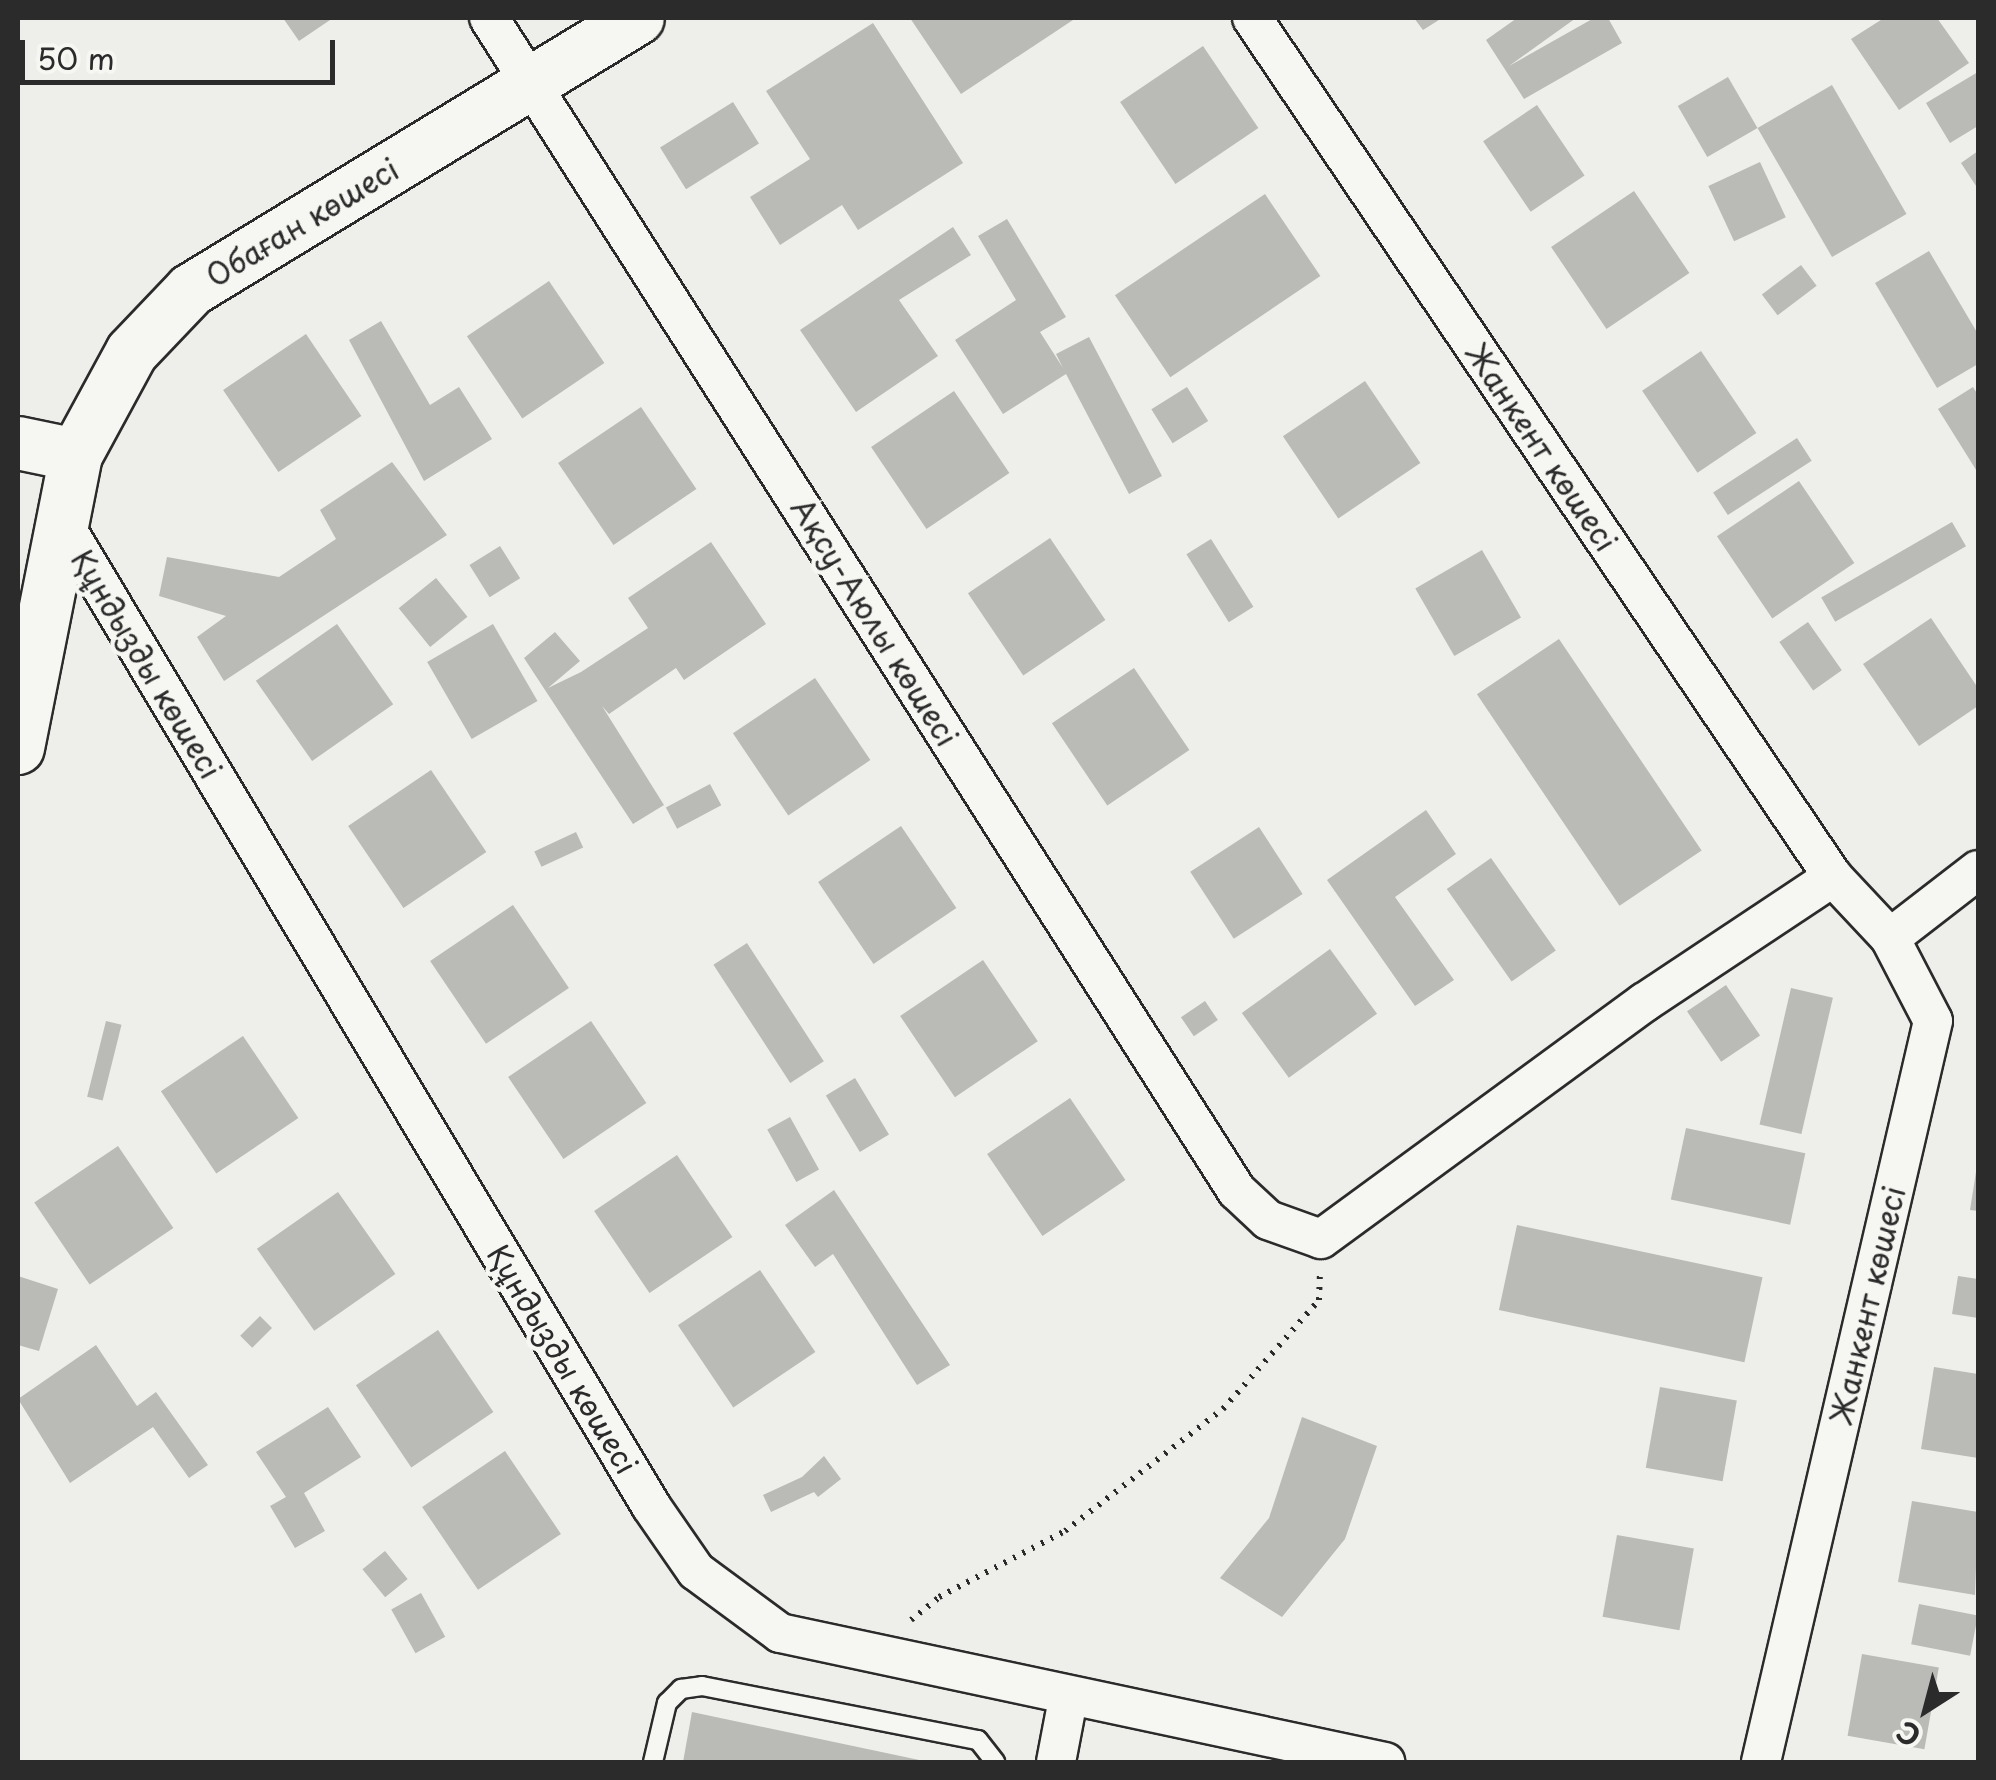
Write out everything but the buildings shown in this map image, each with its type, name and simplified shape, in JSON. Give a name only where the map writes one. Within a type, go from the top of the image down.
[{"type":"street","name":"Ақсу-Аюлы көшесі","points":[[489,18],[1238,1191],[1268,1220],[1322,1239]]},
{"type":"street","name":"Обаған көшесі","points":[[18,748],[76,455],[132,352],[192,290],[638,18]]},
{"type":"street","name":"Жанкент көшесі","points":[[1252,18],[1832,877],[1890,938],[1933,1022],[1761,1762]]},
{"type":"street","points":[[18,443],[76,455]]},
{"type":"street","name":"Құндызды көшесі","points":[[63,524],[650,1506],[696,1571],[780,1633],[1068,1699],[1385,1762]]},
{"type":"street","points":[[1890,938],[1978,870]]},
{"type":"street","points":[[1322,1239],[1644,1002],[1832,877]]},
{"type":"street","points":[[1056,1762],[1068,1699]]},
{"type":"lane","points":[[653,1762],[666,1703],[680,1689],[702,1686],[978,1740],[996,1762]]},
{"type":"path","points":[[874,1653],[939,1596],[1064,1531],[1223,1410],[1318,1300],[1322,1239]]}]
